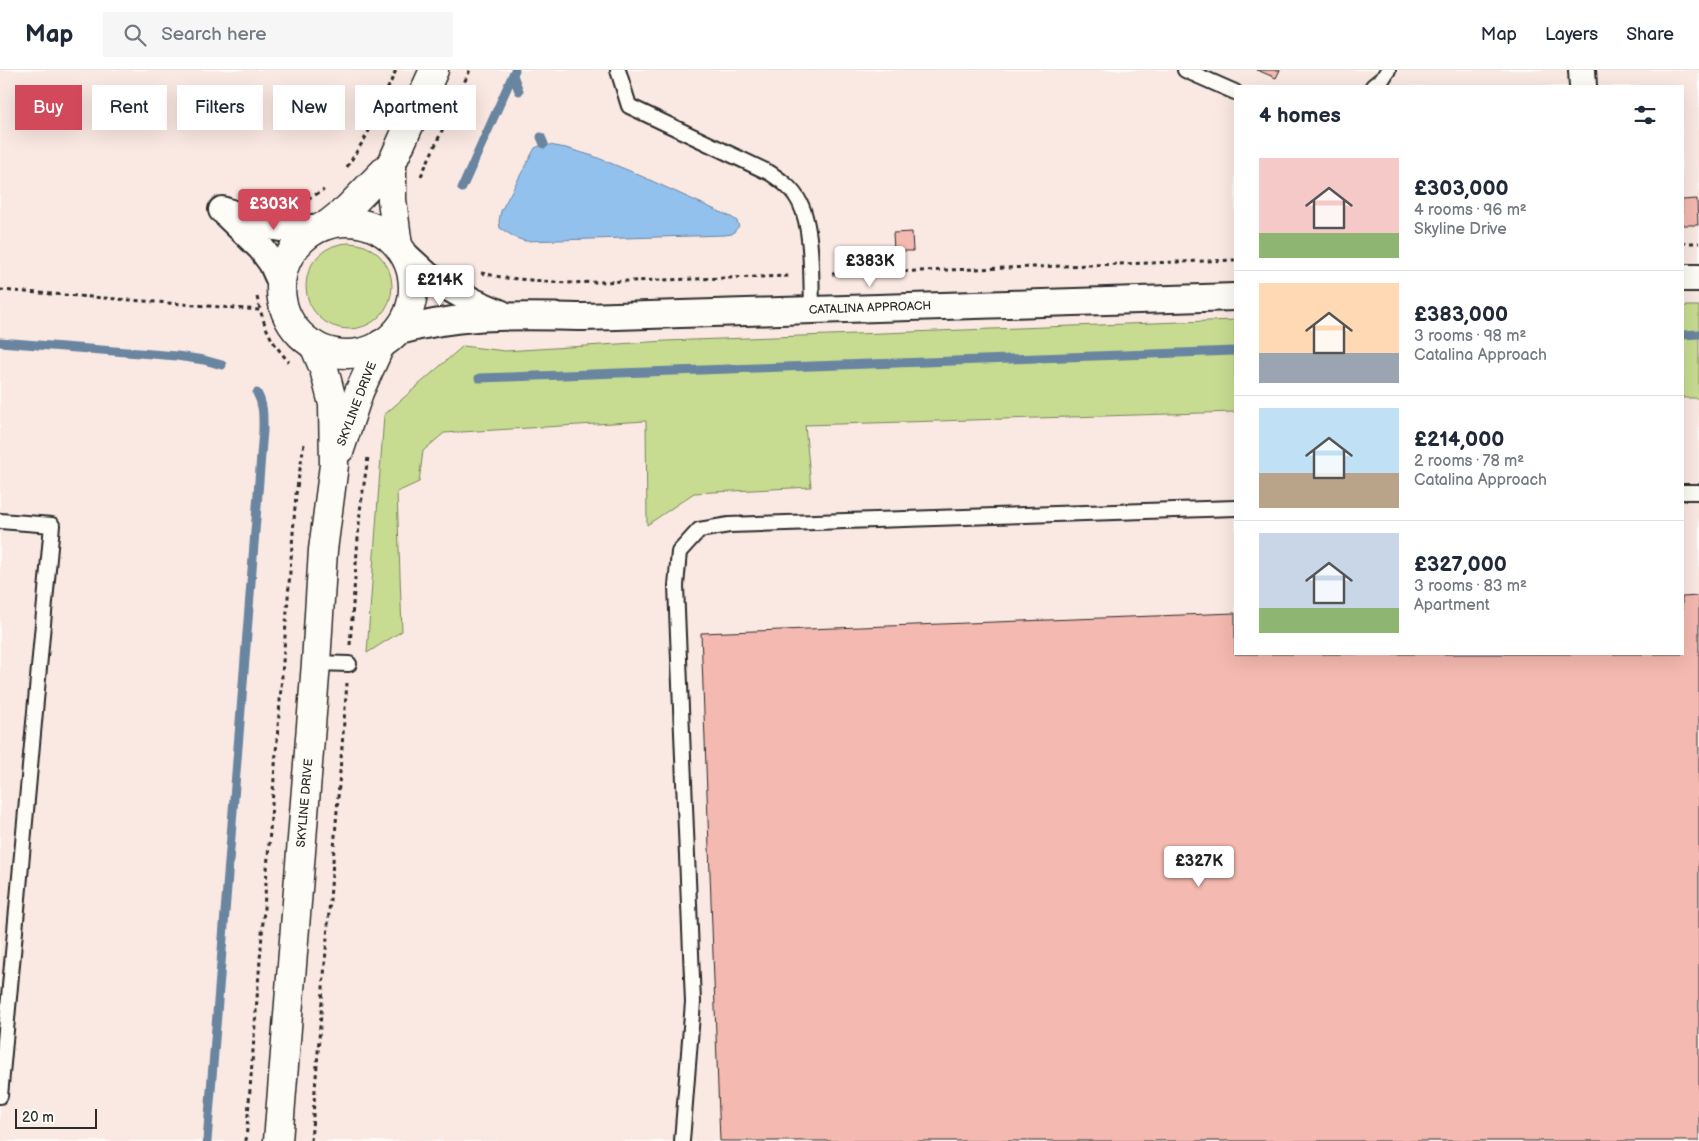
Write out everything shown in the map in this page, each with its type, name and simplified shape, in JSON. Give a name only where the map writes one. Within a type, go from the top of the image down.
[{"type":"main road","points":[[392,163],[392,200],[401,250],[412,278],[412,297],[407,315],[389,338],[364,352],[347,354],[330,352],[314,345],[299,333],[288,318],[282,301],[281,284],[284,267],[292,252],[305,237],[325,226],[347,209],[392,163],[434,70]]},
{"type":"main road","points":[[325,226],[342,222],[362,224],[381,232],[401,250]]},
{"type":"main road","name":"SKYLINE DRIVE","points":[[334,465],[359,392],[389,338]]},
{"type":"main road","name":"SKYLINE DRIVE","points":[[278,1141],[316,663],[322,550],[334,465],[333,404],[324,369],[314,345]]},
{"type":"street","points":[[1582,70],[1583,85]]},
{"type":"street","points":[[281,284],[272,263],[261,248],[222,210],[274,227],[293,230],[325,226]]},
{"type":"street","name":"CATALINA APPROACH","points":[[401,250],[428,276],[474,302],[505,315]]},
{"type":"street","points":[[1684,278],[1699,278]]},
{"type":"street","name":"CATALINA APPROACH","points":[[389,338],[421,324],[444,320],[505,315],[584,317],[1234,297]]},
{"type":"lane","points":[[618,70],[629,106],[770,173],[787,185],[800,202],[806,222],[812,310]]},
{"type":"lane","points":[[1185,70],[1234,92]]},
{"type":"lane","points":[[1374,85],[1383,78],[1388,70]]},
{"type":"lane","points":[[1684,492],[1699,492]]},
{"type":"lane","points":[[682,1141],[693,1002],[676,586],[679,552],[699,530],[728,526],[1234,508]]},
{"type":"lane","points":[[0,521],[52,525],[0,1096]]},
{"type":"lane","points":[[316,663],[349,664]]},
{"type":"path","points":[[342,175],[366,135],[396,70]]},
{"type":"path","points":[[420,180],[470,70]]},
{"type":"path","points":[[284,200],[292,201],[311,197],[327,188]]},
{"type":"path","points":[[1684,243],[1699,243]]},
{"type":"path","points":[[874,273],[1234,260]]},
{"type":"path","points":[[477,271],[506,278],[567,283],[749,278]]},
{"type":"path","points":[[0,290],[260,310],[266,332],[278,350],[295,368]]},
{"type":"path","points":[[246,1141],[296,494],[305,442]]},
{"type":"path","points":[[351,635],[360,511],[366,465],[371,448]]},
{"type":"path","points":[[312,1141],[347,690]]},
{"type":"shaded area","points":[[0,70],[1699,70],[1699,1141],[0,1141]]},
{"type":"green space","points":[[341,243],[357,243],[366,246],[380,255],[389,269],[392,286],[389,303],[380,317],[366,326],[357,329],[341,329],[325,322],[313,310],[306,294],[306,278],[313,262],[325,250]]},
{"type":"green space","points":[[1684,306],[1699,306],[1699,398],[1684,398]]},
{"type":"green space","points":[[1234,320],[1234,412],[805,425],[811,487],[694,493],[647,525],[646,421],[444,433],[423,451],[419,482],[397,492],[402,631],[367,653],[384,415],[463,346],[505,351],[666,341]]},
{"type":"water","points":[[544,144],[593,156],[630,171],[731,217],[737,221],[739,226],[732,234],[725,235],[525,241],[516,238],[500,228],[501,211],[535,148]]},
{"type":"building","points":[[1257,70],[1280,70],[1276,78]]},
{"type":"building","points":[[1697,199],[1698,225],[1684,225],[1684,200]]},
{"type":"building","points":[[912,232],[913,251],[894,251],[893,233]]},
{"type":"building","points":[[1699,596],[1699,1141],[720,1141],[701,633],[1234,613],[1234,655],[1684,655],[1684,597]]},
{"type":"waterway","points":[[462,188],[515,70]]},
{"type":"waterway","points":[[513,75],[519,91]]},
{"type":"waterway","points":[[541,137],[544,144]]},
{"type":"waterway","points":[[1684,335],[1699,334]]},
{"type":"waterway","points":[[0,342],[177,356],[222,365]]},
{"type":"waterway","points":[[479,378],[1234,351]]},
{"type":"waterway","points":[[207,1141],[263,430],[262,407],[257,393]]}]
